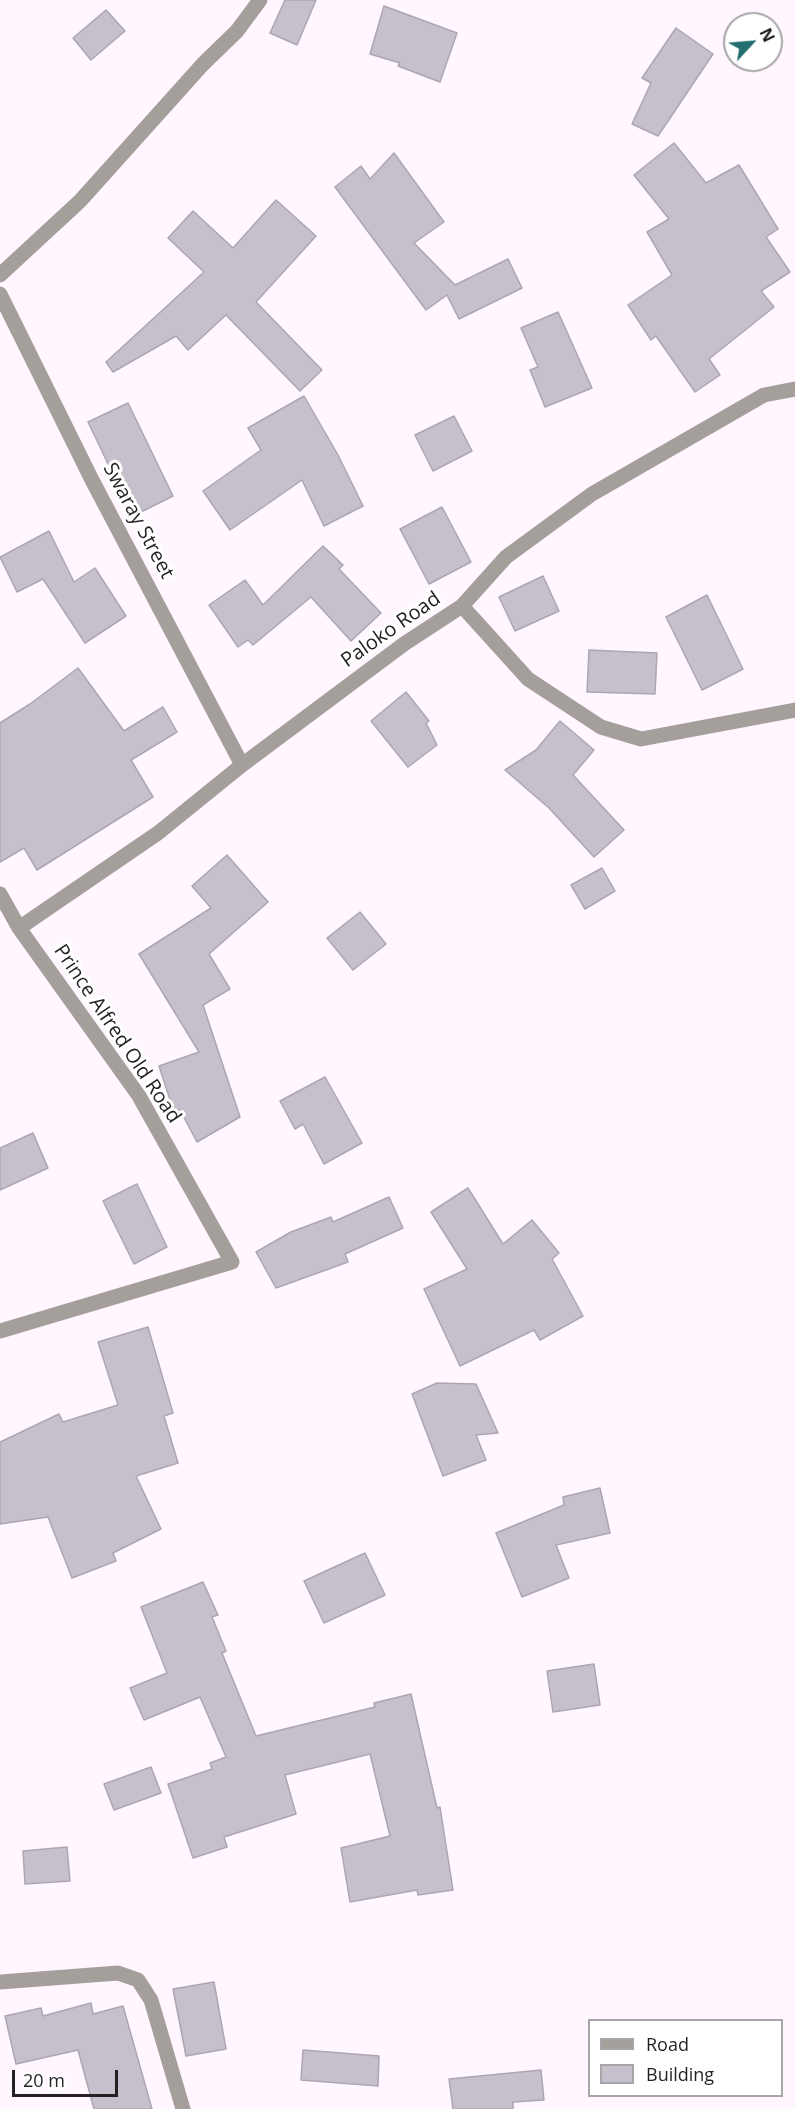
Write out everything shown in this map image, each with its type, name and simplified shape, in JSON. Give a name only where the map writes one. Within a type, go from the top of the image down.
[{"type":"street","points":[[0,275],[80,201],[203,63],[237,31],[260,0]]},
{"type":"street","name":"Swaray Street","points":[[0,294],[92,480],[242,765]]},
{"type":"street","name":"Paloko Road","points":[[19,927],[158,833],[242,765],[404,644],[462,606],[506,557],[592,494],[764,395],[795,389]]},
{"type":"street","points":[[462,606],[528,679],[601,728],[641,739],[795,710]]},
{"type":"street","name":"Prince Alfred Old Road","points":[[0,894],[19,927],[139,1096],[232,1262],[0,1331]]},
{"type":"street","points":[[0,1982],[118,1973],[138,1980],[150,2000],[183,2109]]},
{"type":"building","points":[[285,0],[316,0],[297,45],[270,33]]},
{"type":"building","points":[[384,6],[457,33],[440,82],[398,66],[400,63],[370,54]]},
{"type":"building","points":[[106,10],[125,31],[91,60],[73,38]]},
{"type":"building","points":[[676,28],[713,54],[658,136],[632,124],[651,83],[642,78]]},
{"type":"building","points":[[674,143],[706,183],[739,165],[778,229],[766,237],[790,272],[761,291],[774,307],[709,359],[720,375],[695,392],[656,336],[651,340],[628,305],[672,275],[647,232],[669,219],[634,175]]},
{"type":"building","points":[[394,153],[444,222],[414,243],[455,285],[508,259],[522,288],[459,319],[447,295],[426,310],[335,187],[361,166],[370,179]]},
{"type":"building","points":[[276,200],[316,236],[256,302],[322,370],[300,391],[226,315],[188,350],[176,336],[113,372],[106,362],[204,272],[168,238],[193,211],[233,248]]},
{"type":"building","points":[[558,312],[592,388],[545,407],[530,370],[538,367],[521,328]]},
{"type":"building","points":[[304,396],[338,455],[363,506],[324,526],[302,480],[230,530],[203,491],[261,450],[248,428]]},
{"type":"building","points":[[128,403],[173,496],[133,516],[88,422]]},
{"type":"building","points":[[454,416],[472,451],[433,471],[415,435]]},
{"type":"building","points":[[442,507],[471,562],[429,584],[400,529]]},
{"type":"building","points":[[49,531],[74,582],[95,568],[126,616],[85,643],[43,579],[17,592],[0,557]]},
{"type":"building","points":[[323,546],[343,565],[339,569],[381,613],[351,641],[311,597],[253,645],[248,640],[238,647],[209,605],[245,580],[263,605]]},
{"type":"building","points":[[543,576],[559,611],[515,631],[499,597]]},
{"type":"building","points":[[707,595],[743,669],[702,690],[666,617]]},
{"type":"building","points":[[589,650],[657,653],[655,694],[587,692]]},
{"type":"building","points":[[78,668],[124,731],[163,707],[177,732],[131,760],[153,797],[37,870],[24,848],[0,862],[0,723]]},
{"type":"building","points":[[406,692],[429,721],[426,723],[437,745],[408,767],[371,721]]},
{"type":"building","points":[[560,721],[594,750],[573,775],[624,830],[594,857],[549,808],[505,770],[536,750]]},
{"type":"building","points":[[227,855],[268,902],[209,954],[230,989],[203,1005],[240,1117],[197,1142],[180,1110],[174,1112],[159,1066],[199,1052],[139,954],[211,908],[192,886]]},
{"type":"building","points":[[602,868],[615,891],[585,909],[571,885]]},
{"type":"building","points":[[360,912],[386,944],[353,970],[327,938]]},
{"type":"building","points":[[325,1077],[362,1143],[324,1164],[303,1124],[295,1129],[280,1101]]},
{"type":"building","points":[[33,1133],[48,1168],[0,1190],[0,1148]]},
{"type":"building","points":[[137,1184],[167,1247],[134,1264],[103,1201]]},
{"type":"building","points":[[468,1188],[503,1244],[532,1220],[559,1253],[552,1259],[583,1316],[540,1340],[534,1330],[460,1366],[424,1289],[467,1269],[431,1212]]},
{"type":"building","points":[[389,1197],[403,1228],[345,1254],[348,1262],[276,1288],[256,1252],[291,1232],[331,1217],[333,1222]]},
{"type":"building","points":[[148,1327],[173,1413],[164,1416],[178,1463],[136,1476],[161,1529],[113,1553],[116,1561],[72,1578],[48,1517],[0,1524],[0,1442],[59,1414],[63,1422],[118,1405],[98,1342]]},
{"type":"building","points":[[437,1383],[476,1384],[498,1433],[476,1435],[486,1460],[443,1476],[412,1394]]},
{"type":"building","points":[[600,1488],[610,1533],[556,1545],[569,1578],[522,1597],[496,1533],[564,1505],[563,1497]]},
{"type":"building","points":[[365,1553],[385,1595],[324,1623],[304,1581]]},
{"type":"building","points":[[203,1582],[218,1615],[212,1617],[226,1651],[222,1653],[256,1736],[375,1707],[374,1703],[411,1694],[437,1808],[440,1807],[453,1890],[418,1895],[417,1890],[350,1902],[341,1848],[390,1836],[370,1754],[285,1775],[296,1814],[224,1837],[227,1847],[193,1858],[168,1784],[212,1769],[210,1763],[226,1757],[200,1697],[144,1720],[130,1688],[167,1673],[141,1607]]},
{"type":"building","points":[[594,1664],[600,1705],[553,1712],[547,1671]]},
{"type":"building","points":[[151,1767],[161,1793],[114,1810],[104,1784]]},
{"type":"building","points":[[67,1847],[70,1881],[25,1884],[23,1851]]},
{"type":"building","points":[[214,1982],[226,2049],[186,2056],[173,1989]]},
{"type":"building","points":[[91,2003],[93,2014],[123,2006],[152,2109],[94,2109],[78,2050],[16,2064],[5,2016],[41,2008],[43,2016]]},
{"type":"building","points":[[303,2050],[379,2056],[378,2086],[301,2080]]},
{"type":"building","points":[[541,2070],[544,2100],[513,2102],[513,2109],[453,2109],[449,2079]]}]
